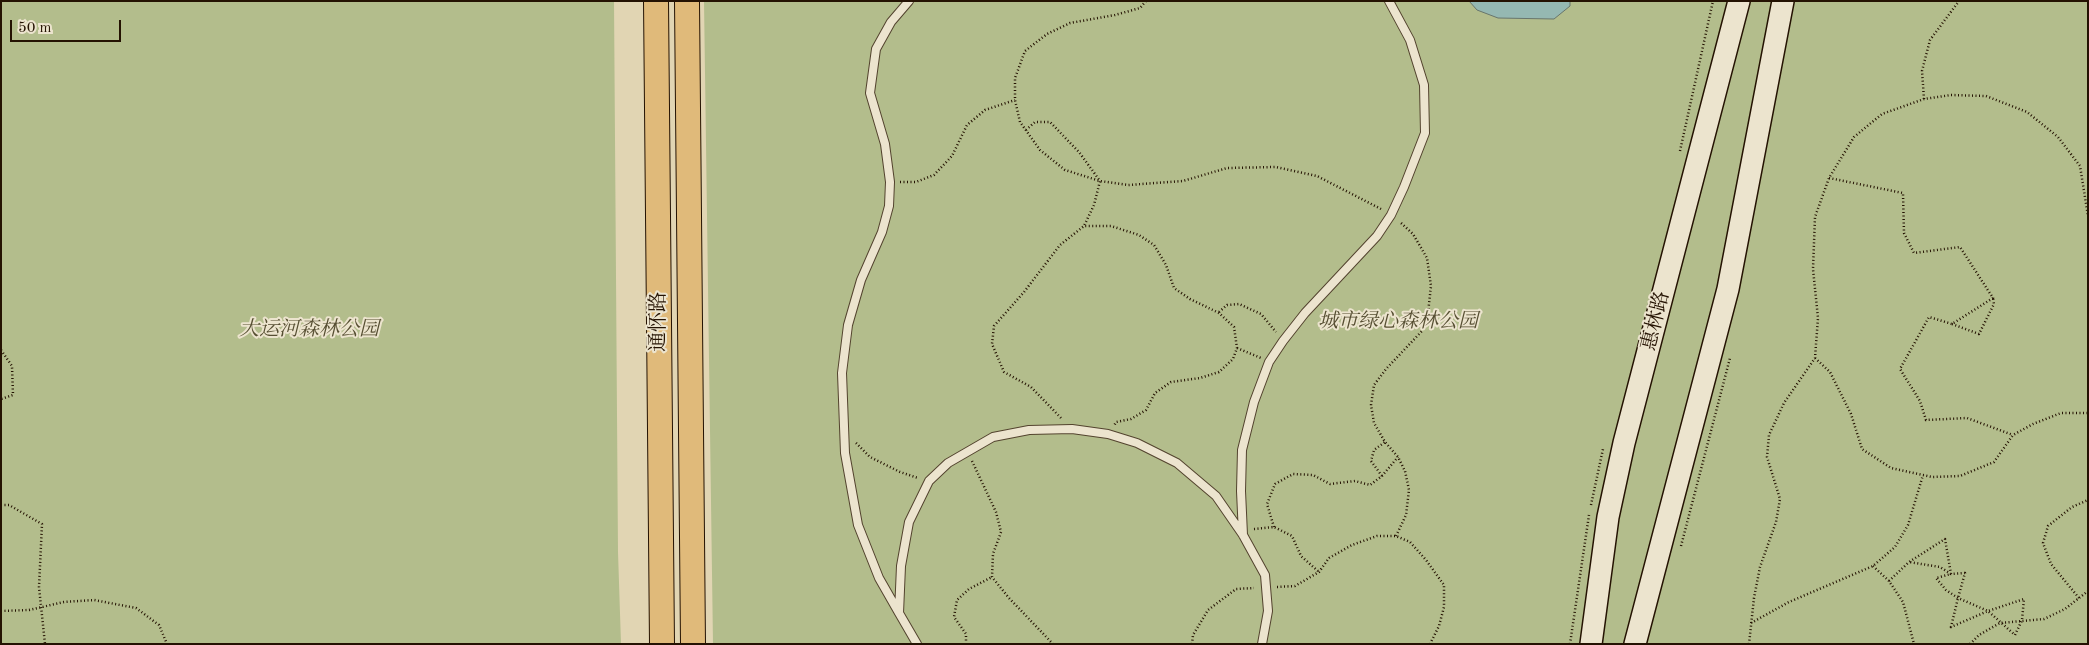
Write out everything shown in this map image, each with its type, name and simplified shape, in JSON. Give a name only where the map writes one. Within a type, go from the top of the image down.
[{"type":"main road","name":"通怀路","points":[[656,1],[662,644]]},
{"type":"main road","name":"通怀路","points":[[687,1],[693,644]]},
{"type":"main road","name":"惠林路","points":[[1591,644],[1608,517],[1624,443],[1739,1]]},
{"type":"main road","points":[[1635,644],[1728,289],[1783,1]]},
{"type":"lane","points":[[909,1],[891,22],[876,49],[870,93],[885,144],[890,182],[889,206],[882,232],[861,280],[848,325],[842,373],[842,420],[847,473],[858,525],[879,578],[917,644]]},
{"type":"lane","points":[[1243,534],[1242,450],[1254,402],[1269,362],[1283,340],[1305,313],[1376,236],[1391,215],[1404,188],[1425,133],[1424,85],[1410,40],[1389,1]]},
{"type":"lane","points":[[899,613],[902,566],[909,522],[929,481],[948,463],[993,437],[1029,430],[1072,429],[1108,434],[1137,443],[1177,463],[1216,496],[1243,534],[1265,575],[1268,611],[1262,644]]},
{"type":"path","points":[[1146,1],[1140,8],[1115,15],[1070,23],[1047,34],[1025,51],[1015,78],[1015,100],[1020,122],[1040,150],[1065,170],[1100,181],[1128,185],[1183,181],[1227,168],[1276,166],[1317,176],[1391,215],[1413,234],[1427,258],[1431,286],[1428,313],[1422,331],[1386,368],[1374,385],[1371,405],[1374,423],[1385,442],[1398,457],[1405,471],[1409,490],[1406,515],[1396,536]]},
{"type":"path","points":[[1924,99],[1922,71],[1930,40],[1958,1]]},
{"type":"path","points":[[1749,644],[1760,567],[1776,522],[1780,499],[1767,457],[1769,435],[1784,403],[1815,358],[1818,318],[1813,269],[1815,217],[1829,178],[1854,137],[1882,114],[1924,99],[1951,94],[1986,96],[2027,112],[2058,137],[2080,166],[2088,216]]},
{"type":"path","points":[[890,182],[916,182],[934,175],[952,156],[967,125],[985,110],[1015,100]]},
{"type":"path","points":[[1026,130],[1035,122],[1050,122],[1079,152],[1100,181],[1094,205],[1084,226],[1060,245],[1024,292],[994,326],[992,344],[1004,372],[1031,387],[1072,429]]},
{"type":"path","points":[[1829,178],[1903,193],[1904,233],[1914,253],[1960,247],[1993,298],[1994,304],[1979,334],[1929,317],[1900,369],[1920,400],[1926,420],[1967,418],[2013,435]]},
{"type":"path","points":[[1084,226],[1111,226],[1140,236],[1154,244],[1166,265],[1174,288],[1190,299],[1219,312],[1234,327],[1237,348],[1233,359],[1219,372],[1200,378],[1171,382],[1155,393],[1146,410],[1131,420],[1116,422],[1108,434]]},
{"type":"path","points":[[1952,324],[1993,298]]},
{"type":"path","points":[[1219,312],[1227,305],[1239,304],[1261,314],[1283,340]]},
{"type":"path","points":[[1237,348],[1269,362]]},
{"type":"path","points":[[1,350],[12,366],[13,395],[1,399]]},
{"type":"path","points":[[1815,358],[1830,372],[1850,414],[1862,449],[1891,468],[1932,477],[1960,476],[1994,462],[2013,435],[2061,413],[2088,413]]},
{"type":"path","points":[[842,420],[851,439],[870,457],[900,472],[929,481]]},
{"type":"path","points":[[1382,476],[1371,461],[1374,450],[1385,442]]},
{"type":"path","points":[[966,452],[996,512],[999,525],[1000,532],[993,554],[992,577],[1009,598],[1053,644]]},
{"type":"path","points":[[1274,527],[1267,504],[1274,484],[1293,474],[1313,475],[1330,484],[1355,481],[1370,485],[1382,476],[1398,457]]},
{"type":"path","points":[[1751,623],[1789,602],[1873,566],[1894,546],[1908,525],[1923,475]]},
{"type":"path","points":[[2079,598],[2051,564],[2043,543],[2048,526],[2072,507],[2088,500]]},
{"type":"path","points":[[1,505],[9,505],[42,524],[39,588],[45,644]]},
{"type":"path","points":[[1243,534],[1256,528],[1274,527],[1292,536],[1301,556],[1319,572]]},
{"type":"path","points":[[1192,644],[1193,635],[1208,610],[1236,589],[1295,586],[1319,572],[1329,558],[1352,545],[1377,536],[1396,536],[1410,542],[1444,586],[1444,606],[1439,626],[1430,644]]},
{"type":"path","points":[[1890,581],[1909,562],[1945,539],[1951,574]]},
{"type":"path","points":[[1909,562],[1940,567],[1951,574]]},
{"type":"path","points":[[1873,566],[1890,581],[1903,602],[1914,644]]},
{"type":"path","points":[[1951,574],[1936,578],[1946,590],[1958,598],[1988,612],[2015,635],[2022,620],[2024,599],[1988,612],[1952,627],[1958,598],[1966,573],[1951,574]]},
{"type":"path","points":[[966,644],[966,634],[954,617],[957,600],[968,589],[992,577]]},
{"type":"path","points":[[1970,644],[1979,635],[2000,622],[2044,619],[2064,609],[2088,592]]},
{"type":"path","points":[[1,610],[29,610],[64,602],[94,600],[136,608],[160,625],[167,644]]},
{"type":"green space","name":"大运河森林公园","points":[[1,1],[614,1],[618,552],[621,644],[1,644]]},
{"type":"green space","name":"城市绿心森林公园","points":[[704,1],[2088,1],[2088,644],[713,644]]},
{"type":"water","points":[[1469,1],[1570,1],[1570,6],[1554,19],[1498,18],[1477,10]]}]
